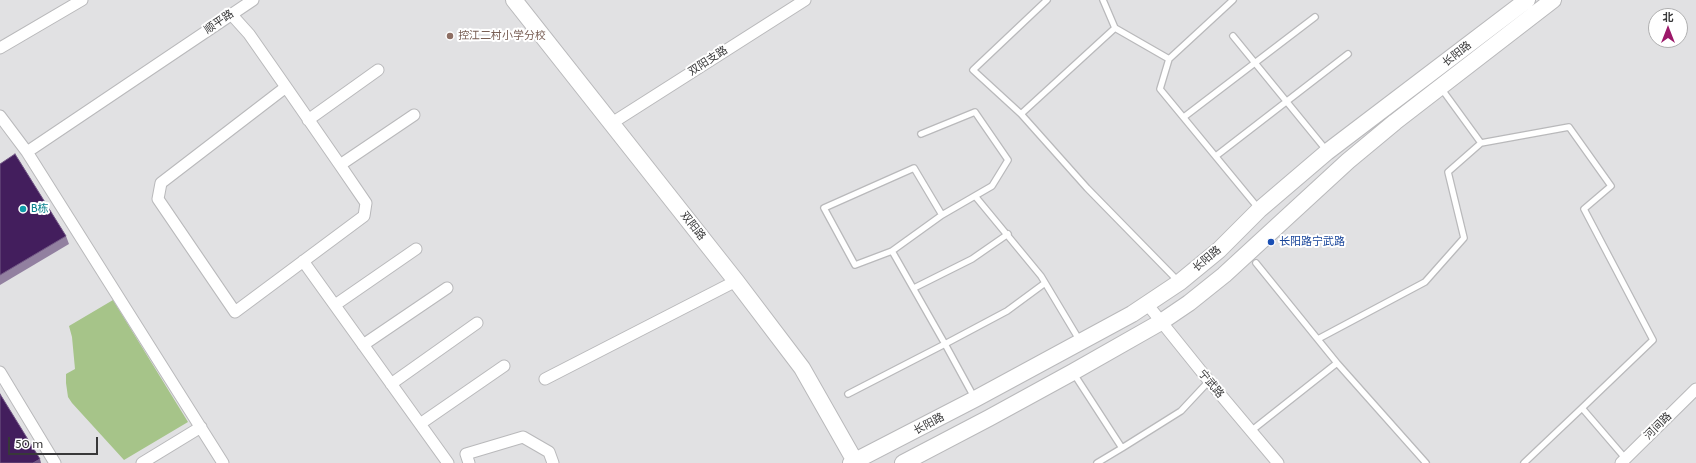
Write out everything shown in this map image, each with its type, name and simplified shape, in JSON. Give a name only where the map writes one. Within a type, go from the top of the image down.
[{"type":"main road","name":"双阳路","points":[[514,0],[736,281],[802,368],[854,462]]},
{"type":"main road","name":"长阳路","points":[[854,462],[975,399],[1147,304],[1180,282],[1218,250],[1259,210],[1327,152],[1527,0]]},
{"type":"main road","name":"长阳路","points":[[903,463],[1073,372],[1161,322],[1190,303],[1224,275],[1348,161],[1440,86],[1553,0]]},
{"type":"street","points":[[0,48],[82,0]]},
{"type":"street","name":"顺平路","points":[[27,152],[253,0]]},
{"type":"street","name":"双阳支路","points":[[612,123],[805,0]]},
{"type":"street","points":[[231,14],[249,34],[286,87],[308,120],[366,203],[364,216],[235,312],[158,199],[160,184],[286,87]]},
{"type":"street","points":[[308,120],[378,70]]},
{"type":"street","points":[[0,116],[27,152],[223,463]]},
{"type":"street","points":[[340,165],[414,116]]},
{"type":"street","points":[[335,305],[416,248]]},
{"type":"street","points":[[303,261],[448,463]]},
{"type":"street","points":[[545,379],[736,281]]},
{"type":"street","points":[[363,345],[447,288]]},
{"type":"street","name":"宁武路","points":[[1147,304],[1278,463]]},
{"type":"street","points":[[391,384],[477,323]]},
{"type":"street","points":[[420,424],[504,366]]},
{"type":"street","points":[[0,372],[55,463]]},
{"type":"street","name":"河间路","points":[[1623,461],[1696,389]]},
{"type":"street","points":[[142,463],[201,427]]},
{"type":"street","points":[[469,463],[466,454],[523,437],[549,452],[553,463]]},
{"type":"lane","points":[[1047,0],[973,70],[1021,114],[1087,188],[1180,282]]},
{"type":"lane","points":[[1103,0],[1115,28],[1169,59]]},
{"type":"lane","points":[[1232,0],[1169,59],[1160,89],[1259,210]]},
{"type":"lane","points":[[1184,117],[1315,17]]},
{"type":"lane","points":[[1021,114],[1115,28]]},
{"type":"lane","points":[[1233,36],[1327,152]]},
{"type":"lane","points":[[1216,156],[1348,54]]},
{"type":"lane","points":[[1440,86],[1481,143]]},
{"type":"lane","points":[[921,134],[975,112],[1008,160],[992,186],[942,215],[892,251],[855,265],[824,208],[914,168],[942,215]]},
{"type":"lane","points":[[1318,339],[1425,282],[1464,238],[1448,172],[1481,143],[1569,127],[1611,186],[1584,209],[1653,340],[1524,463]]},
{"type":"lane","points":[[975,196],[1008,234],[1045,283],[1080,341]]},
{"type":"lane","points":[[914,288],[972,259],[1008,234]]},
{"type":"lane","points":[[892,251],[975,399]]},
{"type":"lane","points":[[1256,263],[1337,363],[1426,463]]},
{"type":"lane","points":[[848,394],[1007,311],[1045,283]]},
{"type":"lane","points":[[1251,431],[1337,363]]},
{"type":"lane","points":[[1073,372],[1122,448]]},
{"type":"lane","points":[[1097,463],[1181,411],[1209,381]]},
{"type":"lane","points":[[1582,408],[1623,461]]},
{"type":"green space","points":[[113,300],[188,422],[124,460],[72,403],[68,397],[66,383],[66,374],[75,369],[72,337],[69,326]]},
{"type":"building","name":"B栋","points":[[15,154],[66,236],[0,275],[0,164]]},
{"type":"building","points":[[0,394],[40,459],[33,463],[0,463]]},
{"type":"place","name":"控江二村小学分校","points":[[450,36]]},
{"type":"place","name":"B栋","points":[[23,209]]},
{"type":"place","name":"长阳路宁武路","points":[[1271,242]]}]
